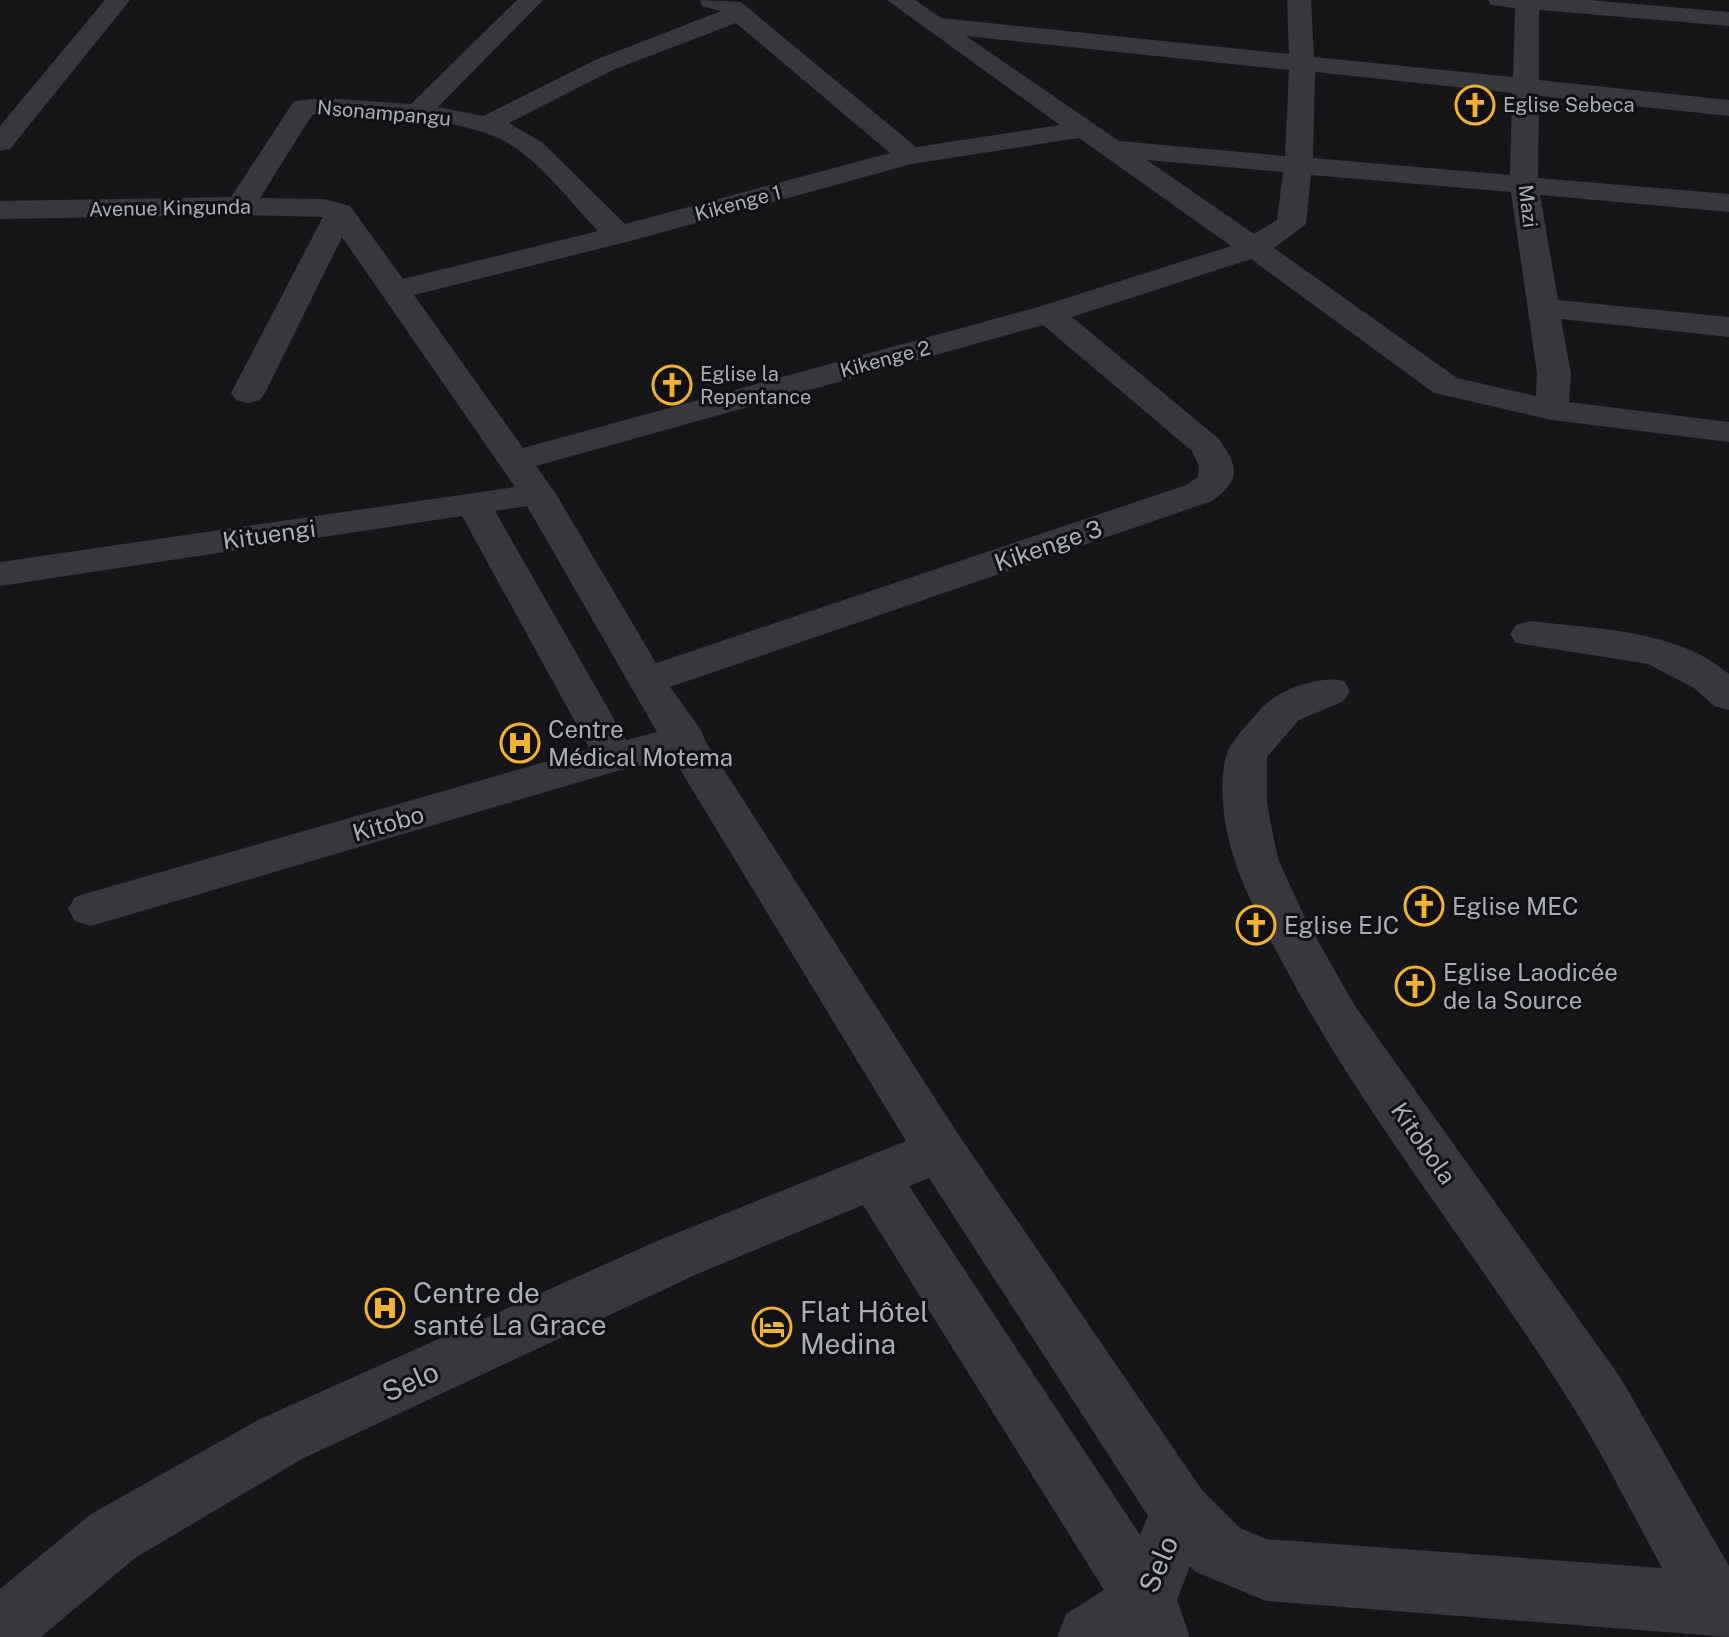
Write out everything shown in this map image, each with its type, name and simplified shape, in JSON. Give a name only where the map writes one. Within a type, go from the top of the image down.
[{"type":"street","points":[[0,143],[118,0]]},
{"type":"street","points":[[418,112],[531,0]]},
{"type":"street","points":[[709,0],[739,13],[910,156]]},
{"type":"street","points":[[899,0],[1115,149],[1446,386],[1552,410],[1729,432]]},
{"type":"street","name":"Kikenge 2","points":[[527,478],[1252,249],[1291,224],[1301,164],[1303,61],[1299,0]]},
{"type":"street","points":[[1727,0],[1729,6]]},
{"type":"street","points":[[1518,1],[1729,19]]},
{"type":"street","name":"Mazi","points":[[1518,1],[1526,86],[1524,184],[1554,373],[1552,410]]},
{"type":"street","name":"Nsonampangu","points":[[487,124],[604,65],[739,13]]},
{"type":"street","points":[[935,25],[1303,61],[1729,108]]},
{"type":"street","name":"Nsonampangu","points":[[240,206],[303,107],[418,112],[487,124],[520,138],[619,235]]},
{"type":"street","name":"Kikenge 1","points":[[394,291],[619,235],[910,156],[1084,129]]},
{"type":"street","points":[[1115,149],[1729,203]]},
{"type":"street","name":"Avenue Kingunda","points":[[0,210],[240,206],[324,208],[340,212]]},
{"type":"street","points":[[248,393],[340,212],[527,478],[646,681],[686,740],[940,1150],[1180,1511],[1218,1550],[1266,1570],[1722,1604]]},
{"type":"street","points":[[1543,308],[1729,327]]},
{"type":"street","name":"Kikenge 3","points":[[646,681],[1199,493],[1216,481],[1217,466],[1207,446],[1049,314]]},
{"type":"street","name":"Kituengi","points":[[0,574],[473,504],[527,478]]},
{"type":"street","points":[[473,504],[615,757]]},
{"type":"street","points":[[1530,634],[1639,648],[1675,658],[1713,679],[1729,696]]},
{"type":"street","name":"Kitobola","points":[[1330,691],[1284,710],[1246,754],[1245,804],[1256,859],[1284,923],[1338,1020],[1599,1396],[1722,1604]]},
{"type":"street","name":"Kitobo","points":[[91,909],[615,757],[686,740]]},
{"type":"street","name":"Selo","points":[[0,1630],[113,1536],[281,1439],[676,1258],[940,1150]]},
{"type":"street","points":[[874,1177],[1152,1618]]},
{"type":"street","name":"Selo","points":[[1089,1637],[1152,1618],[1180,1511]]},
{"type":"place","name":"Eglise Sebeca","points":[[1475,105]]},
{"type":"place","name":"Eglise la Repentance","points":[[672,385]]},
{"type":"place","name":"Centre Médical Motema","points":[[520,743]]},
{"type":"place","name":"Eglise MEC","points":[[1424,906]]},
{"type":"place","name":"Eglise EJC","points":[[1256,925]]},
{"type":"place","name":"Eglise Laodicée de la Source","points":[[1415,986]]},
{"type":"place","name":"Centre de santé La Grace","points":[[385,1308]]},
{"type":"place","name":"Flat Hôtel Medina","points":[[772,1327]]}]
